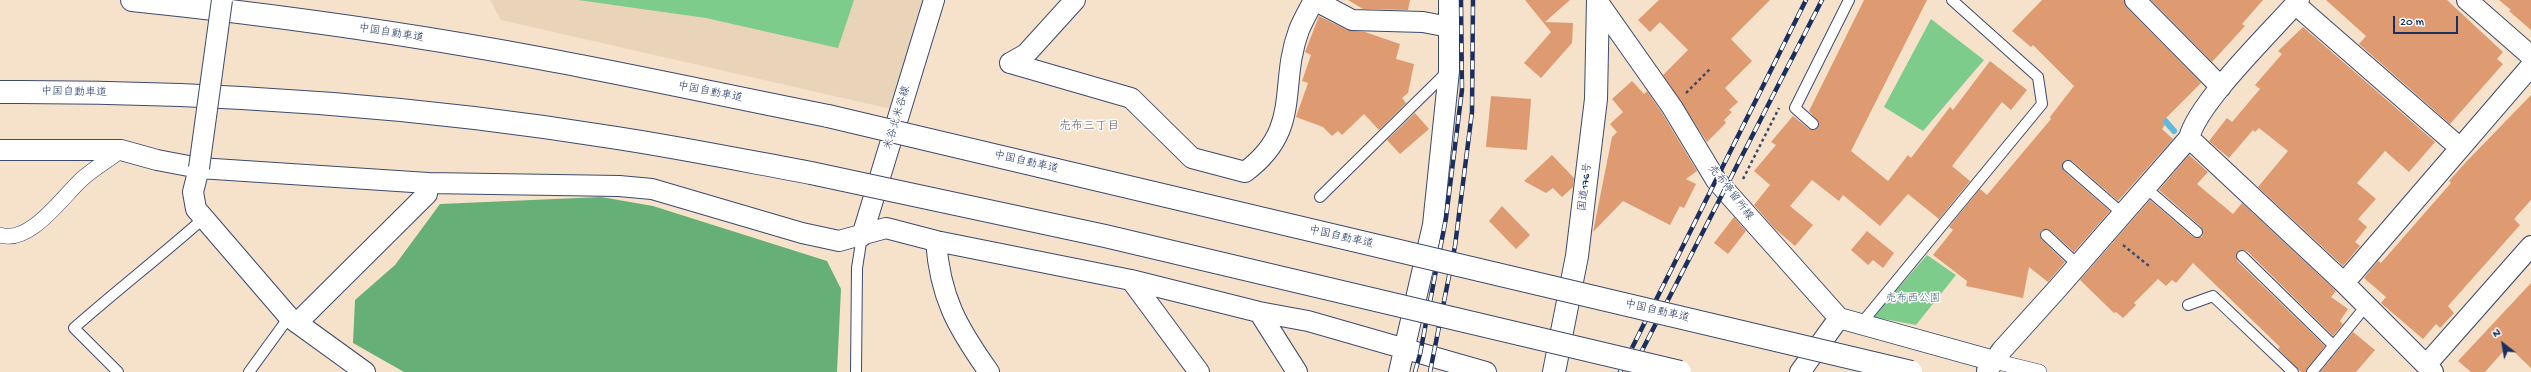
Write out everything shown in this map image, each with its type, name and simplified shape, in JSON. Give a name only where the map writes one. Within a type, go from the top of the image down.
[{"type":"highway","name":"中国自動車道","points":[[132,0],[346,27],[538,58],[828,116],[1910,372]]},
{"type":"highway","name":"国道176号","points":[[1554,372],[1577,256],[1596,99],[1598,1]]},
{"type":"highway","name":"中国自動車道","points":[[0,92],[65,92],[252,98],[422,112],[616,138],[811,173],[1105,236],[1680,372]]},
{"type":"street","points":[[222,0],[199,168],[192,192],[196,209],[293,320],[365,372]]},
{"type":"street","name":"米谷北米谷線","points":[[862,236],[934,0]]},
{"type":"street","points":[[1075,0],[1026,54],[1010,63],[1131,98],[1192,158],[1245,172],[1261,160],[1277,138],[1288,104],[1292,61],[1299,31],[1318,1],[1352,20],[1423,22],[1449,28]]},
{"type":"street","points":[[1399,372],[1406,349],[1433,225],[1449,71],[1449,0]]},
{"type":"street","points":[[2467,0],[2531,56]]},
{"type":"street","name":"売布停留所線","points":[[1598,1],[1672,107],[1716,180],[1839,318]]},
{"type":"street","points":[[2139,1],[2221,87]]},
{"type":"street","points":[[1990,366],[2189,138],[2192,127],[2221,87],[2297,2],[2459,147]]},
{"type":"street","points":[[2344,283],[2459,147],[2531,66]]},
{"type":"street","points":[[2189,138],[2344,283],[2430,369],[2531,246]]},
{"type":"street","points":[[0,150],[121,150],[157,160],[199,168],[428,183],[619,186],[652,189],[802,233],[839,241],[862,236],[886,228],[936,241],[1131,280],[1259,312],[1308,321],[1486,372]]},
{"type":"street","points":[[0,235],[5,237],[17,234],[32,228],[42,221],[84,177],[121,150]]},
{"type":"street","points":[[293,320],[427,194],[428,183]]},
{"type":"street","points":[[936,241],[942,287],[954,317],[989,372]]},
{"type":"street","points":[[1131,280],[1200,372]]},
{"type":"street","points":[[1259,312],[1297,372]]},
{"type":"street","points":[[1800,372],[1839,318],[1990,366],[2039,372]]},
{"type":"lane","points":[[1813,124],[1795,108],[1850,0]]},
{"type":"lane","points":[[1860,325],[2042,104],[2038,77],[1952,0]]},
{"type":"lane","points":[[1320,197],[1449,71]]},
{"type":"lane","points":[[2068,166],[2123,214]]},
{"type":"lane","points":[[2146,188],[2197,232]]},
{"type":"lane","points":[[118,372],[74,328],[122,286],[147,269],[204,218]]},
{"type":"lane","points":[[2046,235],[2078,265]]},
{"type":"lane","points":[[856,372],[857,268],[862,236]]},
{"type":"lane","points":[[2242,256],[2333,345]]},
{"type":"lane","points":[[2188,305],[2213,296],[2293,372]]},
{"type":"lane","points":[[2312,372],[2366,306]]},
{"type":"lane","points":[[249,372],[293,320]]},
{"type":"path","points":[[1672,107],[1711,68]]},
{"type":"path","points":[[1732,199],[1782,102]]},
{"type":"path","points":[[2108,232],[2149,266]]},
{"type":"shaded area","points":[[490,0],[923,0],[891,109],[501,20]]},
{"type":"green space","points":[[578,0],[854,0],[838,48],[706,18]]},
{"type":"green space","points":[[1931,19],[1984,60],[1923,131],[1884,107]]},
{"type":"green space","points":[[601,197],[653,206],[827,261],[841,289],[837,372],[404,372],[353,343],[355,300],[395,265],[440,204]]},
{"type":"green space","name":"売布西公園","points":[[1927,255],[1956,275],[1916,325],[1873,317]]},
{"type":"building","points":[[1348,0],[1410,0],[1408,10],[1363,9]]},
{"type":"building","points":[[1525,0],[1570,0],[1545,22],[1573,23],[1572,43],[1541,78],[1524,63],[1551,32]]},
{"type":"building","points":[[1659,0],[1770,0],[1731,39],[1752,61],[1725,88],[1738,102],[1729,110],[1732,112],[1724,120],[1726,123],[1707,142],[1663,75],[1688,50],[1660,22],[1650,32],[1638,20]]},
{"type":"building","points":[[1864,0],[1927,0],[1851,151],[1888,181],[1908,155],[1911,158],[1950,107],[1953,110],[1990,61],[2027,90],[2011,110],[2002,102],[1952,166],[1970,181],[1939,219],[1908,194],[1880,226],[1843,195],[1839,201],[1812,180],[1790,206],[1813,225],[1795,246],[1775,229],[1754,205],[1770,185],[1754,171],[1776,145],[1771,142],[1793,116],[1809,129],[1815,130],[1818,128],[1819,122],[1809,111]]},
{"type":"building","points":[[2042,0],[2124,0],[2127,8],[2201,83],[2162,122],[2165,125],[2162,129],[2173,139],[2118,201],[2072,161],[2066,160],[2063,162],[2064,171],[2110,211],[2074,252],[2050,230],[2042,230],[2040,234],[2041,239],[2065,262],[2048,282],[2029,267],[2023,298],[1966,286],[1967,281],[1933,255],[1953,230],[1949,227],[1980,189],[1987,195],[2051,119],[2050,117],[2074,86],[2033,45],[2031,47],[2012,31]]},
{"type":"building","points":[[2151,0],[2263,0],[2242,24],[2245,26],[2212,62]]},
{"type":"building","points":[[2326,0],[2447,0],[2503,52],[2497,59],[2503,64],[2450,124],[2359,44],[2366,36]]},
{"type":"building","points":[[2499,0],[2531,0],[2531,30],[2509,11],[2511,10]]},
{"type":"building","points":[[1319,16],[1347,30],[1365,32],[1400,44],[1396,59],[1414,64],[1408,93],[1402,98],[1406,103],[1379,130],[1364,114],[1342,135],[1338,131],[1332,136],[1323,127],[1296,117],[1308,83],[1302,81],[1311,55],[1305,52]]},
{"type":"building","points":[[2303,27],[2435,142],[2409,172],[2385,151],[2357,183],[2376,199],[2358,219],[2367,227],[2355,242],[2360,246],[2343,266],[2258,187],[2288,151],[2259,128],[2255,132],[2253,130],[2229,158],[2209,141],[2227,118],[2232,122],[2260,89],[2255,85],[2282,54],[2278,51]]},
{"type":"building","points":[[1632,81],[1644,94],[1647,91],[1662,113],[1697,171],[1686,179],[1696,184],[1684,208],[1680,206],[1670,225],[1623,201],[1593,232],[1612,137],[1617,132],[1610,124],[1623,112],[1612,99]]},
{"type":"building","points":[[2531,95],[2531,200],[2514,219],[2520,225],[2448,306],[2454,313],[2440,328],[2436,324],[2423,339],[2381,303],[2386,297],[2364,278],[2378,261],[2381,263],[2451,183],[2449,181],[2466,162]]},
{"type":"building","points":[[1491,96],[1531,99],[1527,150],[1486,147]]},
{"type":"building","points":[[1415,113],[1429,129],[1400,154],[1387,140]]},
{"type":"building","points":[[1552,155],[1574,178],[1573,187],[1562,197],[1553,188],[1546,193],[1524,181]]},
{"type":"building","points":[[2189,155],[2208,172],[2197,184],[2233,214],[2242,203],[2336,291],[2331,297],[2348,309],[2340,321],[2343,324],[2333,336],[2247,251],[2241,250],[2237,252],[2237,261],[2325,346],[2306,372],[2301,372],[2278,349],[2280,347],[2193,263],[2176,283],[2172,280],[2166,286],[2158,279],[2134,303],[2136,305],[2123,318],[2116,312],[2114,313],[2080,280],[2150,200],[2193,237],[2202,237],[2203,233],[2201,227],[2159,190]]},
{"type":"building","points":[[1502,206],[1530,235],[1516,249],[1489,221]]},
{"type":"building","points":[[1734,217],[1746,231],[1728,254],[1714,243]]},
{"type":"building","points":[[1867,231],[1894,253],[1883,268],[1873,260],[1868,265],[1851,250]]},
{"type":"building","points":[[2531,283],[2531,368],[2508,346],[2485,372],[2471,372],[2458,361]]},
{"type":"building","points":[[2353,332],[2375,350],[2356,372],[2320,372]]},
{"type":"waterway","points":[[2160,115],[2174,131]]},
{"type":"railway","points":[[1415,372],[1420,354],[1446,218],[1462,90],[1461,0]]},
{"type":"railway","points":[[1430,372],[1455,246],[1472,112],[1473,0]]},
{"type":"railway","points":[[1620,372],[1806,0]]},
{"type":"railway","points":[[1631,372],[1822,0]]},
{"type":"district","name":"売布三丁目","points":[[1089,127]]}]
